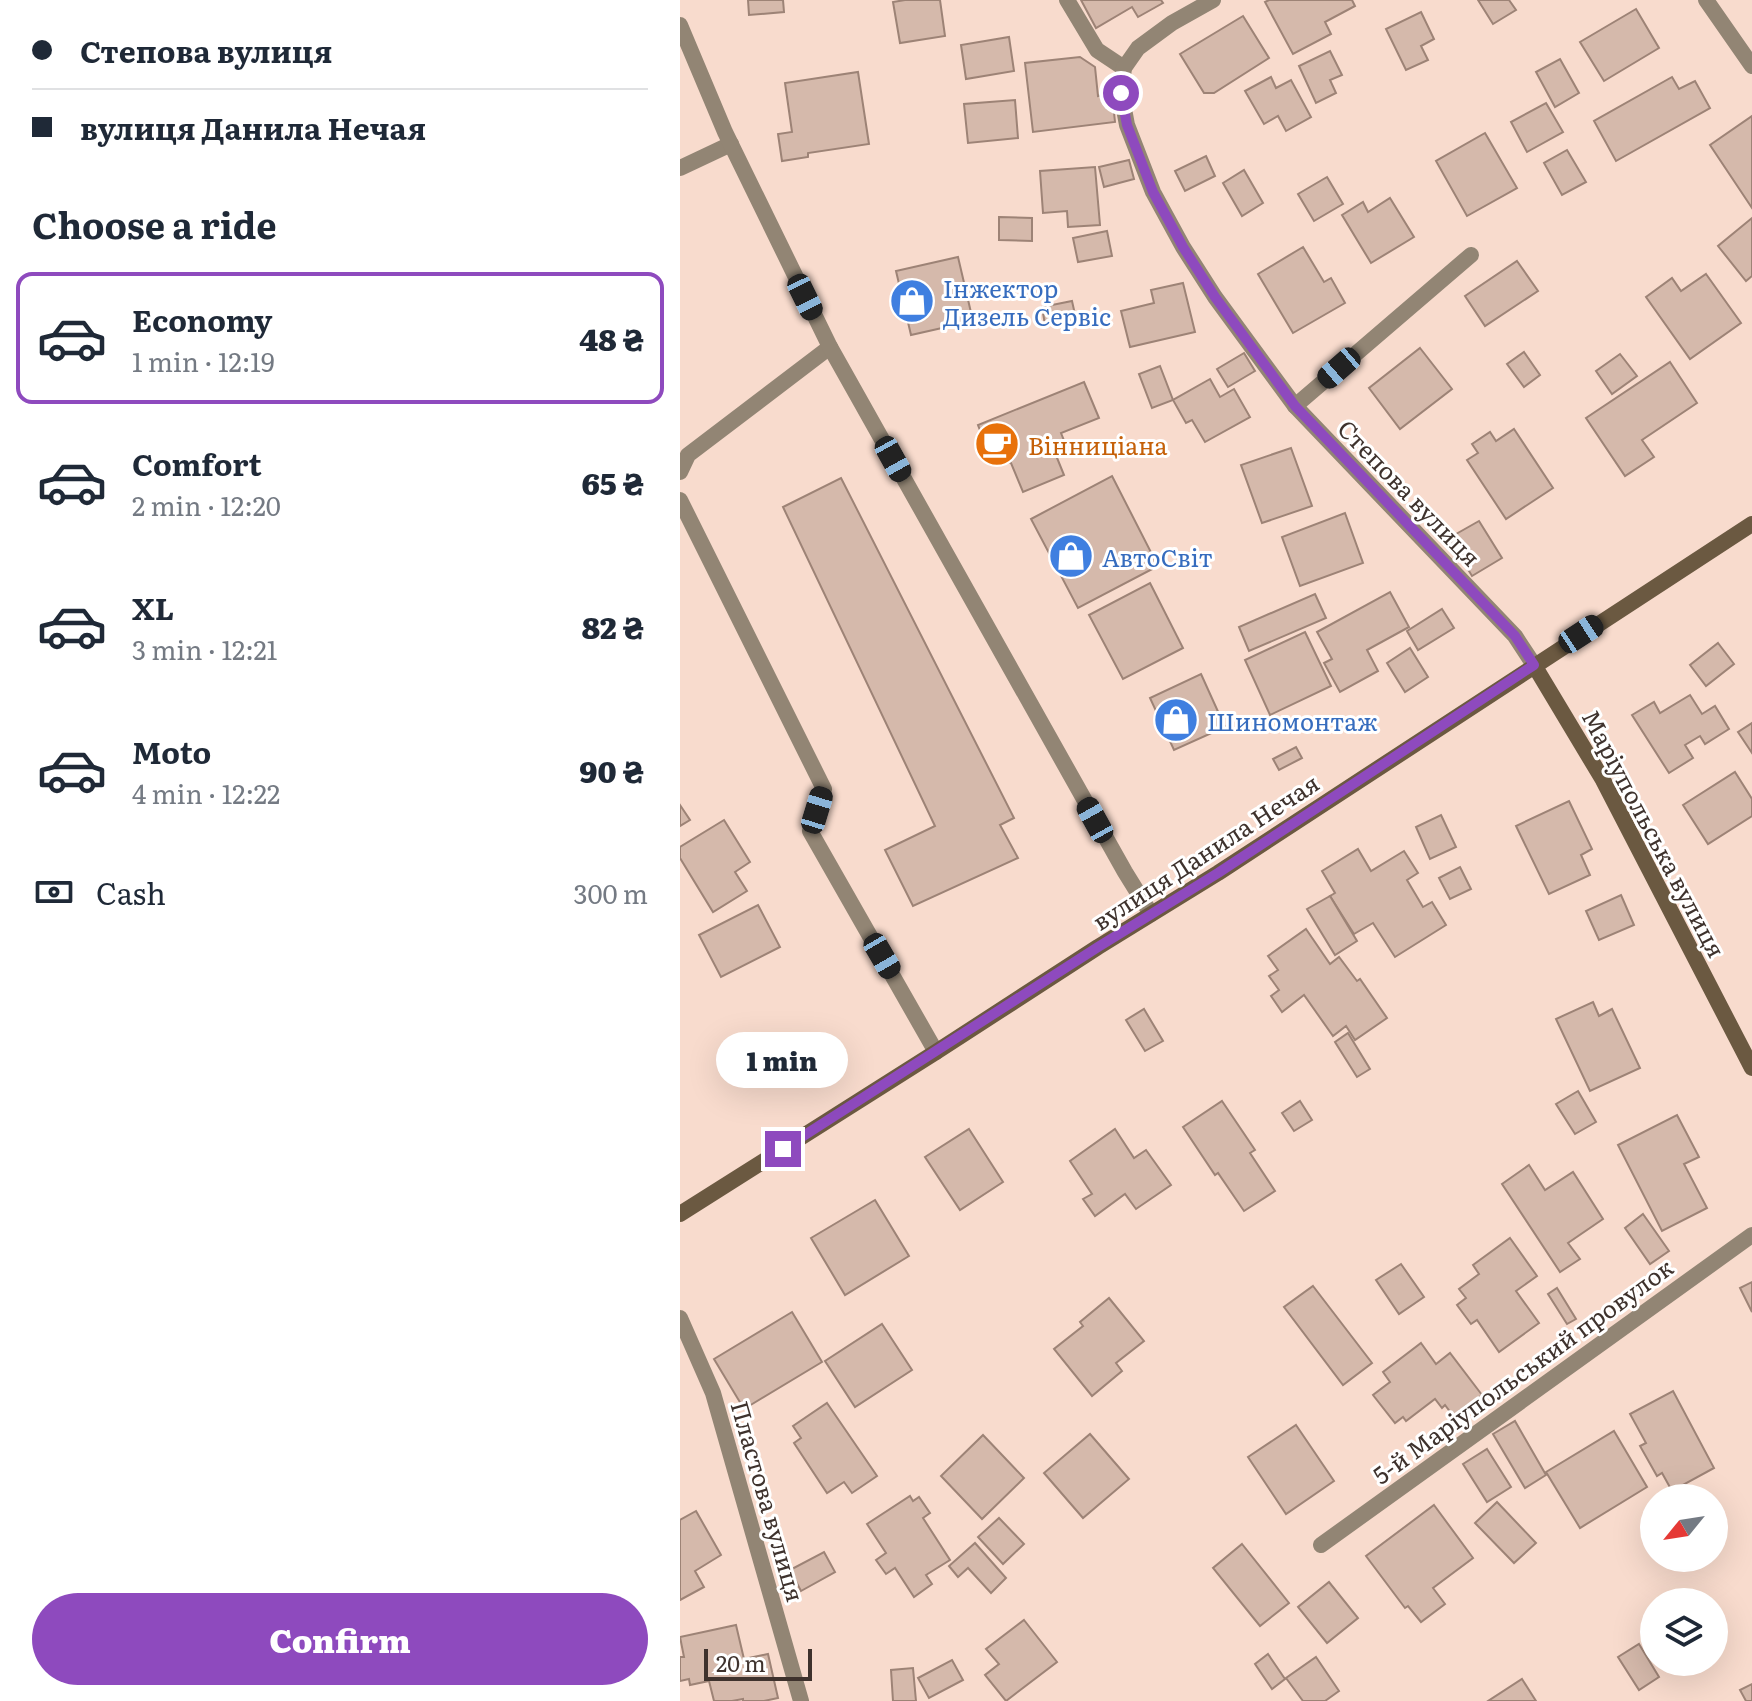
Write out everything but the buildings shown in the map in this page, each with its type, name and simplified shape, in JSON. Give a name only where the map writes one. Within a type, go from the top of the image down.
[{"type":"main road","name":"вулиця Данила Нечая","points":[[680,1214],[1231,865],[1752,524]]},
{"type":"main road","name":"Маріупольська вулиця","points":[[1534,665],[1603,780],[1752,1068]]},
{"type":"street","points":[[1067,0],[1097,50],[1124,68],[1138,48],[1172,23],[1213,0]]},
{"type":"street","points":[[1711,2],[1752,66]]},
{"type":"street","points":[[680,25],[731,144],[830,347],[1151,914]]},
{"type":"street","name":"Степова вулиця","points":[[1124,68],[1121,93],[1127,125],[1153,192],[1215,297],[1295,406],[1515,636],[1534,665]]},
{"type":"street","points":[[680,168],[731,144]]},
{"type":"street","points":[[1295,406],[1471,255]]},
{"type":"street","points":[[680,472],[688,455],[830,347]]},
{"type":"street","points":[[680,500],[824,789],[810,831],[936,1052]]},
{"type":"street","name":"5-й Маріупольський провулок","points":[[1321,1545],[1752,1235]]},
{"type":"street","name":"Пластова вулиця","points":[[680,1318],[713,1393],[801,1701]]},
{"type":"place","name":"Інжектор Дизель Сервіс","points":[[912,301]]},
{"type":"place","name":"Вінниціана","points":[[997,444]]},
{"type":"place","name":"АвтоСвіт","points":[[1071,556]]},
{"type":"place","name":"Шиномонтаж","points":[[1176,720]]},
{"type":"route","points":[[783,1149],[1218,873],[1534,665],[1515,636],[1295,406],[1215,297],[1153,192],[1127,125],[1121,93]]}]
